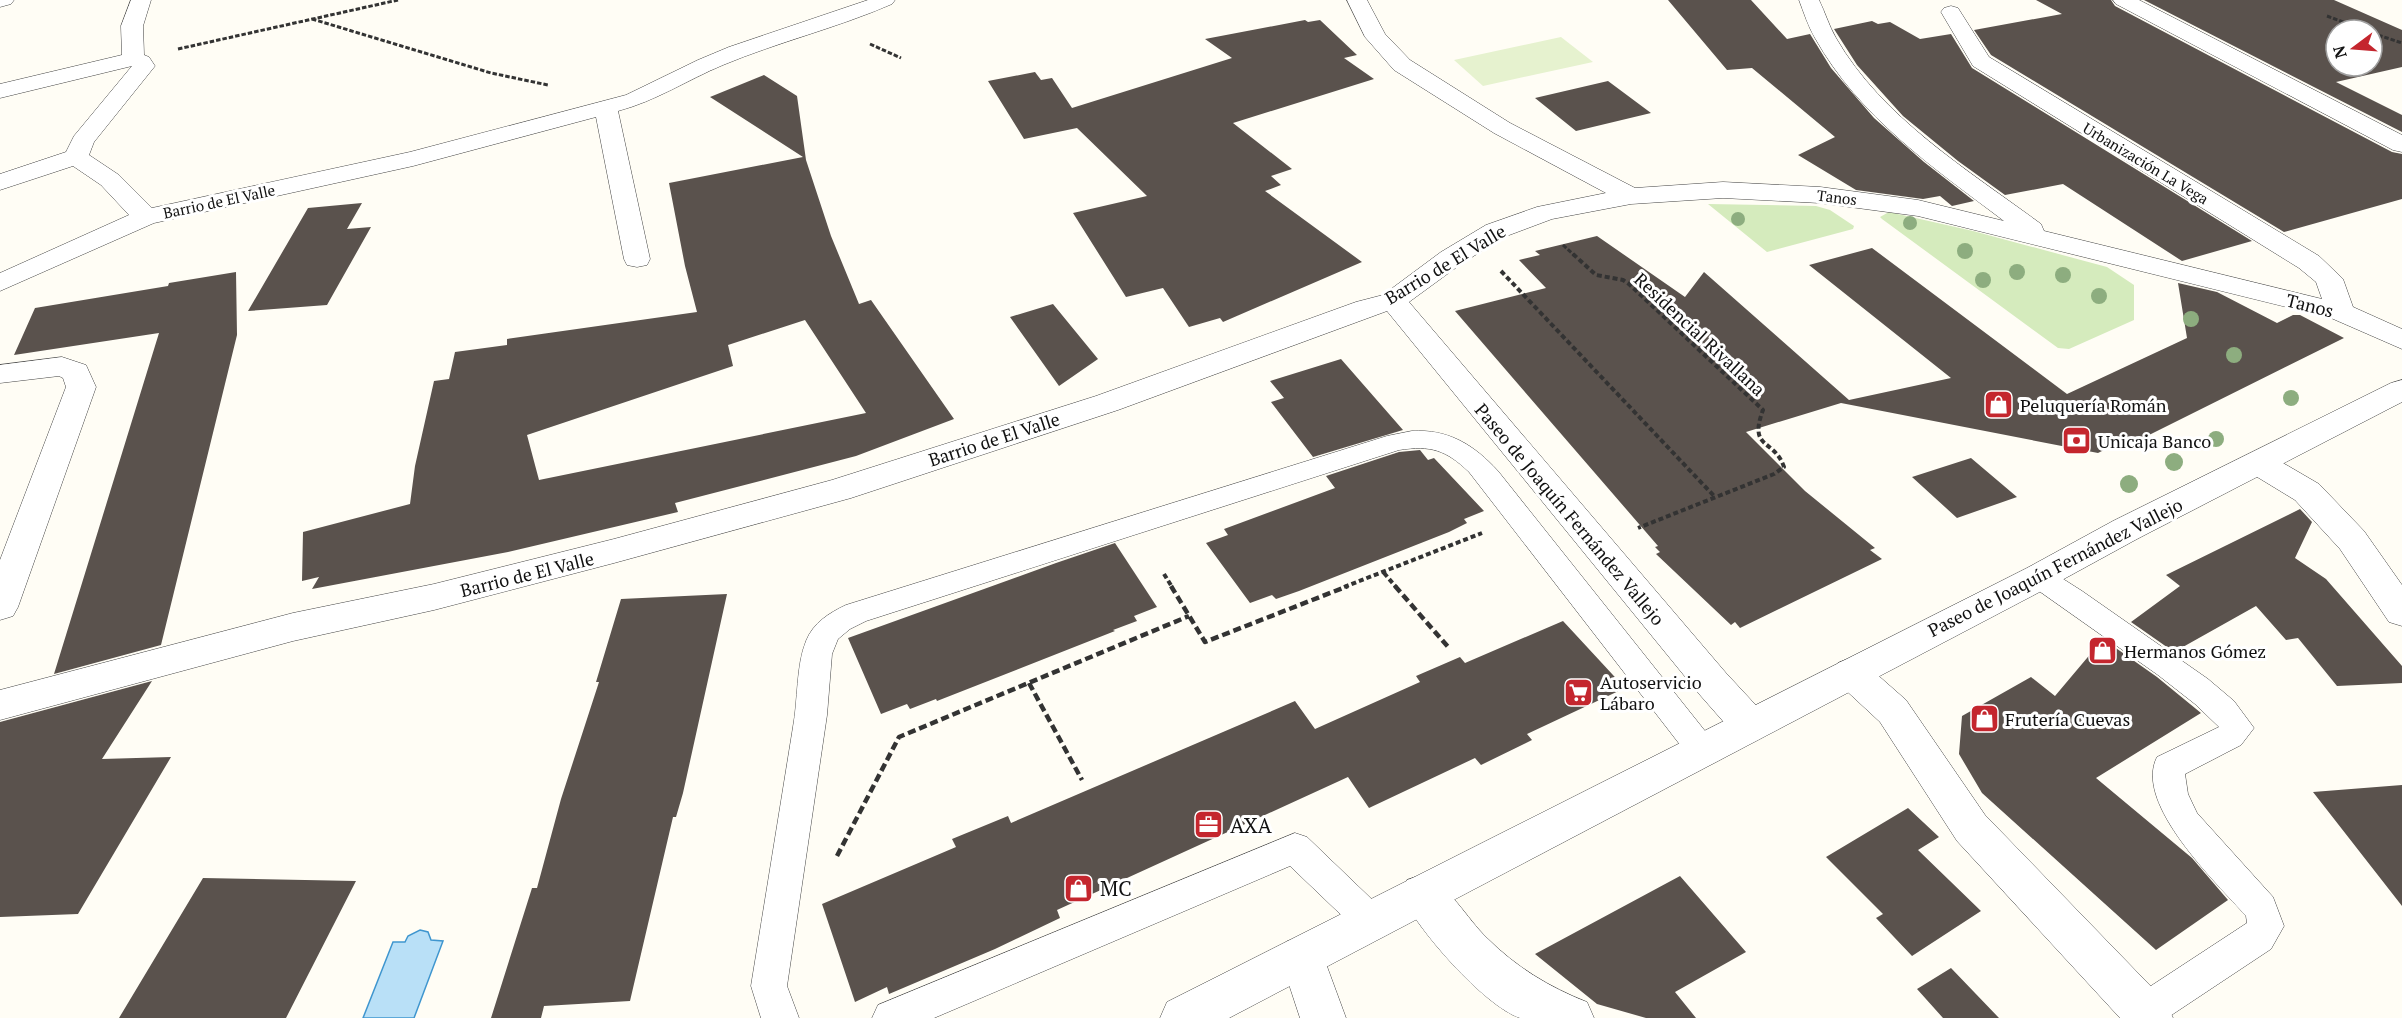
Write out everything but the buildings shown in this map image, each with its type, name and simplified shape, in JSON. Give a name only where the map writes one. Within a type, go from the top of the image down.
[{"type":"street","points":[[133,59],[132,26],[141,0]]},
{"type":"street","name":"Barrio de El Valle","points":[[0,283],[146,217],[413,159],[606,108],[658,91],[714,61],[829,23],[885,0]]},
{"type":"street","points":[[1358,0],[1376,37],[1402,65],[1502,128],[1630,196]]},
{"type":"street","name":"Tanos","points":[[1809,0],[1820,32],[1850,75],[1892,121],[2040,237]]},
{"type":"street","points":[[2123,0],[2402,145]]},
{"type":"street","name":"Urbanización La Vega","points":[[1951,12],[1981,61],[2309,262],[2329,279],[2341,312]]},
{"type":"street","points":[[0,91],[133,59],[144,66],[82,141],[76,157],[0,182]]},
{"type":"street","points":[[606,108],[637,258]]},
{"type":"street","name":"Barrio de El Valle","points":[[76,157],[110,180],[146,217]]},
{"type":"street","name":"Tanos","points":[[1630,196],[1723,190],[1820,195],[1918,208],[2341,312],[2402,340]]},
{"type":"street","name":"Barrio de El Valle","points":[[0,705],[282,629],[434,597],[839,490],[1107,403],[1366,308],[1392,301],[1475,243],[1509,225],[1546,212],[1630,196]]},
{"type":"street","name":"Paseo de Joaquín Fernández Vallejo","points":[[1392,301],[1750,725]]},
{"type":"street","points":[[0,374],[62,366],[76,372],[81,387],[0,607]]},
{"type":"street","name":"Paseo de Joaquín Fernández Vallejo","points":[[1183,1018],[2039,577],[2124,530],[2260,464],[2402,390]]},
{"type":"street","points":[[2260,464],[2307,492],[2352,540],[2402,612]]},
{"type":"street","points":[[1851,673],[1893,711],[1971,828],[2147,1015]]},
{"type":"street","points":[[1422,894],[1459,943],[1484,967],[1517,992],[1571,1018]]},
{"type":"street","points":[[1302,957],[1323,1018]]},
{"type":"lane","points":[[780,1018],[769,986],[811,715],[817,654],[824,636],[834,626],[856,613],[1396,442],[1416,439],[1438,441],[1454,447],[1469,458],[1521,519],[1702,750]]},
{"type":"lane","points":[[2039,577],[2094,612],[2203,693],[2228,713],[2238,728],[2230,736],[2168,767],[2172,794],[2185,823],[2261,908],[2266,926],[2258,937],[2147,1015]]},
{"type":"lane","points":[[891,1018],[1295,848],[1371,921]]},
{"type":"path","points":[[133,59],[398,0]]},
{"type":"path","points":[[2327,16],[2332,18]]},
{"type":"path","points":[[312,19],[491,73],[586,92],[606,108]]},
{"type":"path","points":[[2384,37],[2402,43]]},
{"type":"path","name":"Residencial Rivallana","points":[[1534,217],[1590,272],[1596,276],[1623,280],[1629,284],[1763,410],[1757,426],[1758,436],[1782,461],[1784,467],[1774,474],[1596,545]]},
{"type":"path","points":[[1475,243],[1715,498]]},
{"type":"path","points":[[1164,574],[1205,642],[1489,530]]},
{"type":"path","points":[[1384,573],[1449,648]]},
{"type":"path","points":[[834,862],[899,737],[1189,616]]},
{"type":"path","points":[[1029,683],[1082,780]]},
{"type":"green space","points":[[1561,37],[1593,62],[1483,86],[1454,60]]},
{"type":"green space","points":[[1708,204],[1816,206],[1830,210],[1854,226],[1853,229],[1767,252]]},
{"type":"green space","points":[[1889,212],[1973,231],[2107,267],[2134,285],[2134,320],[2069,349],[2058,348],[1880,217]]},
{"type":"water","points":[[420,930],[428,932],[431,940],[443,941],[414,1018],[363,1018],[393,942],[405,942],[408,936]]},
{"type":"place","name":"Peluquería Román","points":[[1999,405]]},
{"type":"place","name":"Unicaja Banco","points":[[2077,441]]},
{"type":"place","name":"Hermanos Gómez","points":[[2103,651]]},
{"type":"place","name":"Autoservicio Lábaro","points":[[1579,692]]},
{"type":"place","name":"Frutería Cuevas","points":[[1984,719]]},
{"type":"place","name":"AXA","points":[[1209,825]]},
{"type":"place","name":"MC","points":[[1079,888]]}]
